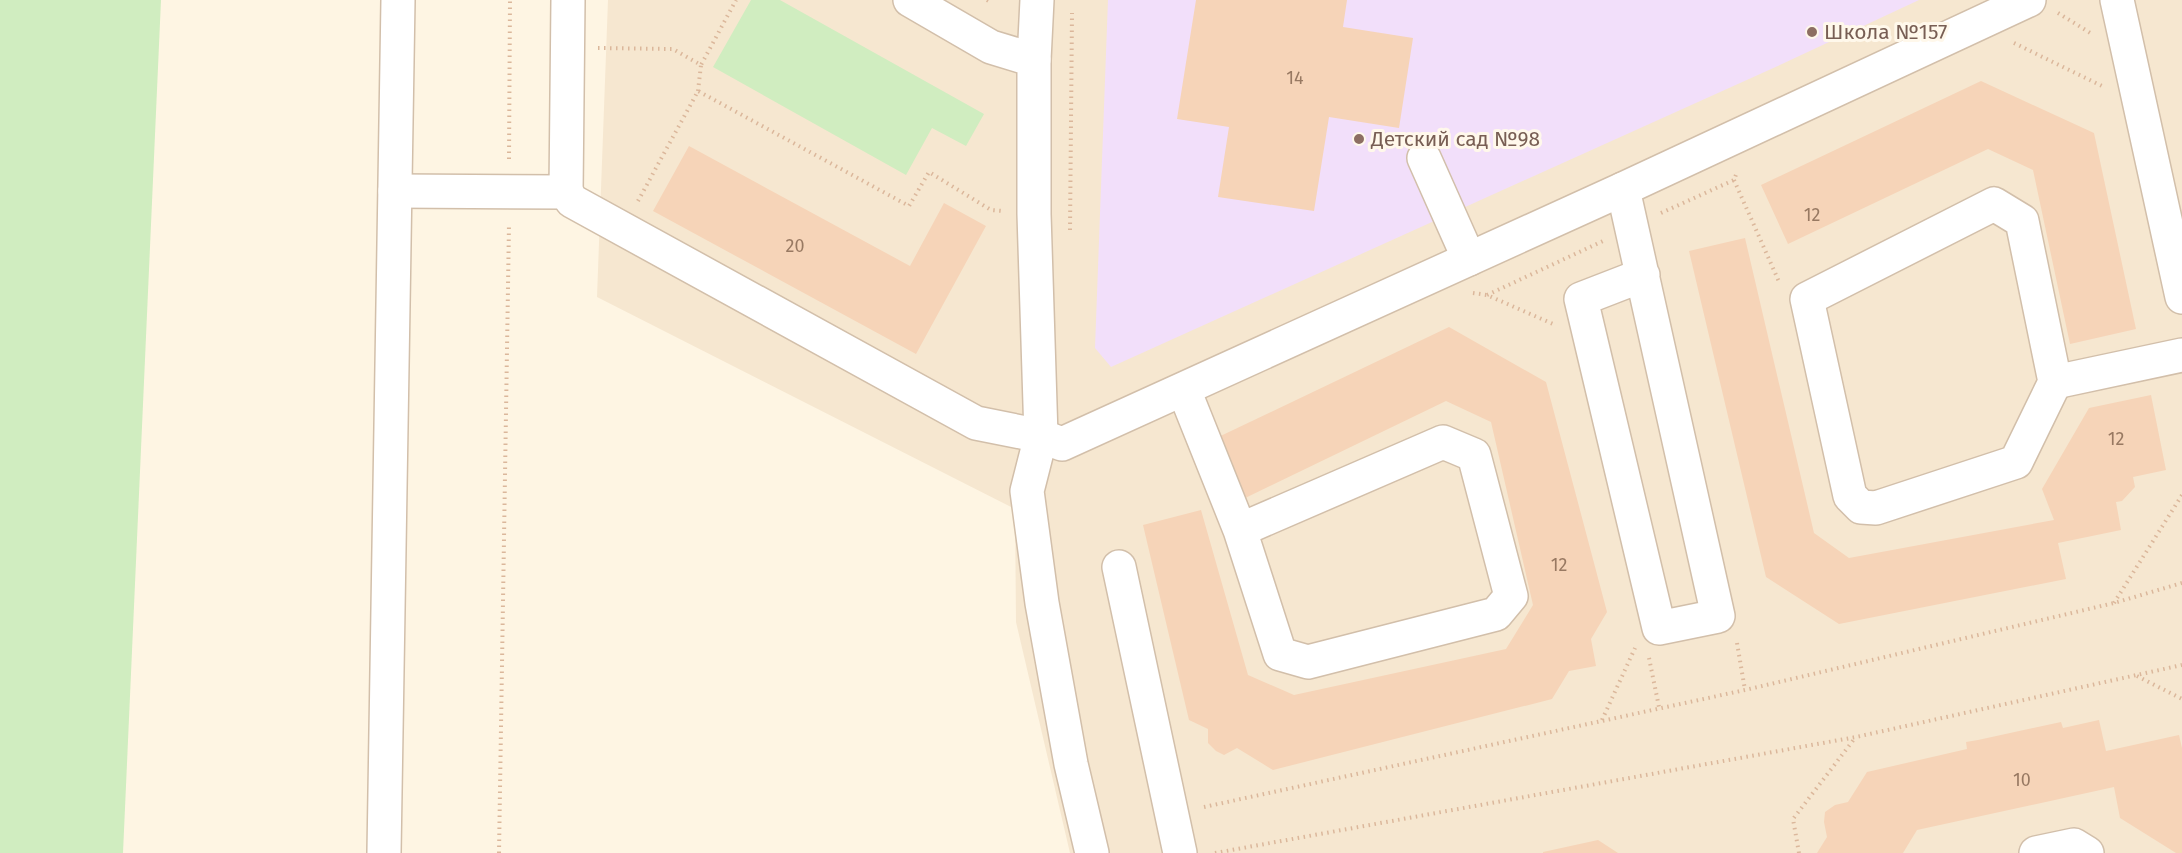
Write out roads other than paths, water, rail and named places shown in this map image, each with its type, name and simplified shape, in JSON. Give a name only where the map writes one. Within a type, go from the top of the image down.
[{"type":"street","points":[[384,853],[398,0]]},
{"type":"street","points":[[568,0],[566,192],[572,201],[976,423],[1041,436],[1062,444],[1623,189],[2043,6]]},
{"type":"street","points":[[910,0],[991,46],[1034,60]]},
{"type":"street","points":[[1037,0],[1034,60],[1034,214],[1041,436],[1027,491],[1041,603],[1071,764],[1092,853]]},
{"type":"street","points":[[2117,0],[2182,297]]},
{"type":"street","points":[[1424,158],[1469,259]]},
{"type":"street","points":[[1623,189],[1643,275],[1718,616],[1652,635],[1581,299],[1643,275]]},
{"type":"street","points":[[395,191],[566,192]]},
{"type":"street","points":[[1994,204],[2022,221],[2055,382],[2016,462],[1876,508],[1861,507],[1850,496],[1808,299],[1994,204]]},
{"type":"street","points":[[2055,382],[2182,355]]},
{"type":"street","points":[[1184,390],[1240,530],[1280,654],[1308,662],[1496,614],[1511,596],[1474,455],[1443,442],[1240,530]]},
{"type":"street","points":[[1119,567],[1180,853]]},
{"type":"street","points":[[2036,853],[2074,845],[2087,853]]},
{"type":"place","name":"Школа №157","points":[[1812,32]]},
{"type":"place","name":"Детский сад №98","points":[[1359,139]]}]
